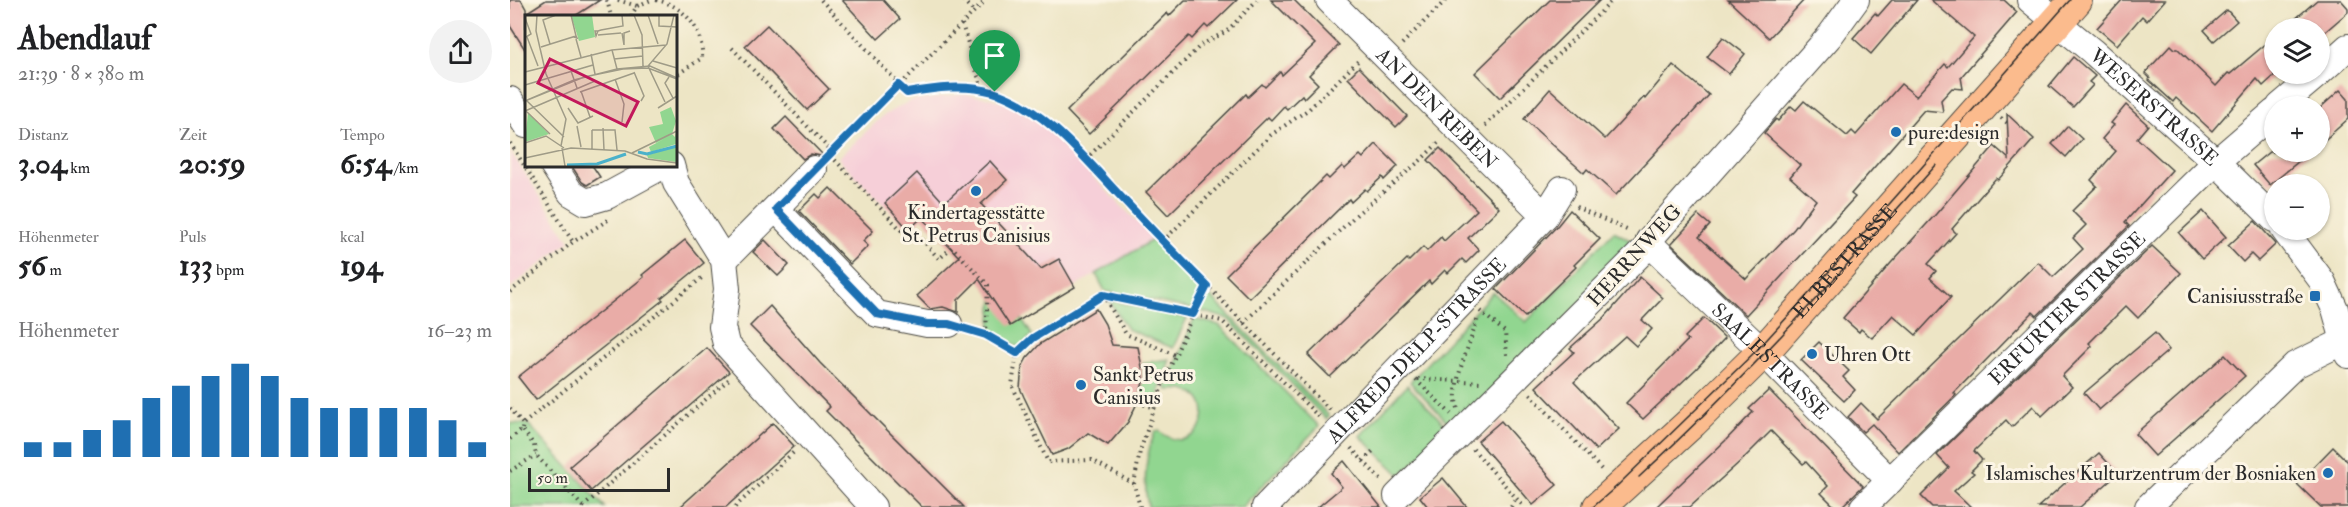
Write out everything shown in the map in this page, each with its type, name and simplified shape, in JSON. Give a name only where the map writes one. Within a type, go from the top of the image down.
[{"type":"main road","name":"ELBESTRASSE","points":[[1610,498],[1763,351],[2066,11]]},
{"type":"street","name":"AN DEN REBEN","points":[[1329,0],[1463,133],[1558,203]]},
{"type":"street","name":"HERRNWEG","points":[[1397,496],[1514,382],[1650,242],[1829,37],[1856,0]]},
{"type":"street","name":"WESERSTRASSE","points":[[2030,0],[2066,11],[2092,51],[2216,162],[2264,209]]},
{"type":"street","points":[[2330,63],[2348,47]]},
{"type":"street","points":[[2292,96],[2305,84]]},
{"type":"street","points":[[510,100],[525,123]]},
{"type":"street","name":"ERFURTER STRASSE","points":[[1863,507],[2216,162],[2264,120]]},
{"type":"street","points":[[724,260],[825,159]]},
{"type":"street","points":[[554,166],[571,193],[586,202],[670,171],[724,260],[726,289],[722,327],[726,344],[873,507]]},
{"type":"street","name":"ALFRED-DELP-STRASSE","points":[[1265,507],[1408,372],[1474,304],[1558,203]]},
{"type":"street","points":[[776,209],[877,314],[927,324],[949,324]]},
{"type":"street","points":[[2148,507],[2295,365],[2346,345],[2335,309],[2322,281],[2291,240]]},
{"type":"street","name":"SAALESTRASSE","points":[[1650,242],[1763,351],[1890,481]]},
{"type":"path","points":[[607,0],[611,15]]},
{"type":"path","points":[[618,0],[637,6]]},
{"type":"path","points":[[632,15],[637,6],[651,0]]},
{"type":"path","points":[[656,0],[679,8],[703,44],[702,58],[676,75]]},
{"type":"path","points":[[821,0],[907,93],[941,87],[982,89],[995,92],[1036,112],[1086,159],[1243,323],[1338,417]]},
{"type":"path","points":[[963,0],[974,12]]},
{"type":"path","points":[[825,159],[986,0]]},
{"type":"path","points":[[1086,159],[1201,45],[1227,31],[1257,0]]},
{"type":"path","points":[[1163,241],[1271,135],[1308,109],[1446,0]]},
{"type":"path","points":[[1243,323],[1356,215],[1421,160],[1463,133],[1613,0]]},
{"type":"path","points":[[962,24],[982,89]]},
{"type":"path","points":[[732,48],[825,159],[904,233],[919,236],[939,258],[952,247],[988,285],[986,335]]},
{"type":"path","points":[[510,143],[573,242]]},
{"type":"path","points":[[1558,203],[1650,242]]},
{"type":"path","points":[[510,292],[573,242],[611,218]]},
{"type":"path","points":[[510,440],[522,427],[724,260]]},
{"type":"path","points":[[1140,507],[1134,484],[1140,451],[1162,386],[1207,286]]},
{"type":"path","points":[[1103,295],[1126,334],[1175,355]]},
{"type":"path","points":[[1134,484],[1092,460],[1048,462],[1012,385],[1017,353],[1033,338],[1103,295],[1222,321],[1323,421]]},
{"type":"path","points":[[1463,432],[1455,400],[1458,379],[1471,342],[1474,304]]},
{"type":"path","points":[[1474,304],[1505,332],[1514,382],[1610,498]]},
{"type":"path","points":[[949,324],[986,335],[1017,353]]},
{"type":"path","points":[[510,408],[534,446],[536,455],[583,507],[746,365]]},
{"type":"path","points":[[1408,372],[1458,379],[1514,382]]},
{"type":"path","points":[[1408,372],[1463,432],[1524,507]]},
{"type":"path","points":[[1138,403],[1156,408]]},
{"type":"path","points":[[735,507],[809,438]]},
{"type":"path","points":[[1347,445],[1397,496]]},
{"type":"path","points":[[1363,461],[1374,450]]},
{"type":"path","points":[[510,471],[536,455]]},
{"type":"path","points":[[1511,507],[1516,498]]},
{"type":"shaded area","points":[[965,94],[1016,106],[1039,122],[1154,239],[1010,326],[1002,293],[923,217],[909,230],[838,158],[883,116],[898,107],[911,101]]},
{"type":"shaded area","points":[[510,151],[570,241],[510,288]]},
{"type":"green space","points":[[1614,231],[1640,246],[1455,430],[1410,382],[1493,292],[1526,322]]},
{"type":"green space","points":[[1154,239],[1202,287],[1192,309],[1105,291],[1096,274]]},
{"type":"green space","points":[[1207,293],[1329,416],[1326,419],[1228,319],[1198,310]]},
{"type":"green space","points":[[993,299],[1022,319],[1032,335],[1020,348],[990,331]]},
{"type":"green space","points":[[1109,300],[1187,318],[1173,348],[1127,329]]},
{"type":"green space","points":[[1194,319],[1219,325],[1319,426],[1242,507],[1148,507],[1146,469],[1155,432],[1159,431],[1174,439],[1187,438],[1197,431],[1202,421],[1203,409],[1198,398],[1187,391],[1166,388]]},
{"type":"green space","points":[[1170,359],[1155,404],[1139,399],[1143,382],[1142,363]]},
{"type":"green space","points":[[1407,385],[1450,430],[1400,475],[1360,436]]},
{"type":"green space","points":[[510,423],[528,424],[605,507],[510,507]]},
{"type":"building","points":[[510,0],[521,0],[526,13],[546,0],[600,0],[577,15],[525,15],[525,49],[510,26]]},
{"type":"building","points":[[842,0],[883,0],[900,19],[878,39]]},
{"type":"building","points":[[1185,0],[1237,0],[1208,28],[1205,25],[1192,39],[1189,36],[1089,134],[1067,111],[1167,13],[1169,16]]},
{"type":"building","points":[[1271,0],[1294,0],[1339,45],[1309,75],[1318,84],[1304,98],[1302,95],[1287,109],[1284,106],[1271,120],[1268,117],[1168,215],[1146,192],[1246,94],[1248,97],[1262,84],[1265,87],[1280,72],[1282,75],[1315,44]]},
{"type":"building","points":[[1550,0],[1600,0],[1500,98],[1475,73]]},
{"type":"building","points":[[1728,0],[1804,0],[1769,38]]},
{"type":"building","points":[[1892,0],[1917,0],[1871,54],[1853,38],[1875,13],[1878,16]]},
{"type":"building","points":[[1931,0],[2004,0],[2017,12],[1961,77],[1963,89],[1952,88],[1941,100],[1943,112],[1924,110],[1851,194],[1855,197],[1746,315],[1671,244],[1698,215],[1710,225],[1699,237],[1746,279],[1794,229],[1816,200],[1790,177],[1800,165],[1764,133],[1791,106],[1796,110],[1804,101],[1847,136],[1852,131],[1856,135],[1901,84],[1916,96],[1945,64],[1948,67],[1974,37]]},
{"type":"building","points":[[2122,0],[2165,0],[2147,21],[2142,16],[2117,45],[2097,28]]},
{"type":"building","points":[[2317,0],[2341,0],[2348,8],[2348,12],[2330,28],[2330,18],[2296,18]]},
{"type":"building","points":[[2227,10],[2237,21],[2214,41],[2204,30]]},
{"type":"building","points":[[767,25],[829,89],[807,110],[745,46]]},
{"type":"building","points":[[1723,37],[1745,54],[1729,74],[1707,57]]},
{"type":"building","points":[[2171,45],[2216,86],[2228,73],[2230,74],[2264,45],[2265,84],[2263,86],[2257,79],[2212,131],[2176,98],[2173,102],[2149,80],[2150,78],[2145,73]]},
{"type":"building","points":[[2073,57],[2095,76],[2089,82],[2093,85],[2073,107],[2049,86]]},
{"type":"building","points":[[1673,65],[1709,95],[1616,195],[1587,169],[1584,173],[1524,119],[1550,89],[1605,139],[1644,97],[1645,99]]},
{"type":"building","points":[[1359,67],[1407,116],[1396,127],[1348,78]]},
{"type":"building","points":[[2340,90],[2348,99],[2348,119],[2330,135],[2330,99]]},
{"type":"building","points":[[2126,105],[2148,125],[2137,138],[2172,170],[2125,222],[2129,226],[2037,316],[2033,312],[1954,393],[1956,395],[1898,452],[1872,424],[1863,432],[1848,417],[1861,403],[1877,419],[2038,262],[2053,277],[2083,249],[2073,238],[2086,225],[2072,211],[2097,186],[2091,180],[2116,151],[2102,139],[2114,125],[2111,123]]},
{"type":"building","points":[[2007,114],[2034,139],[1998,180],[1996,178],[1952,229],[1956,233],[1928,264],[1936,271],[1930,278],[1951,297],[1916,335],[1893,315],[1872,338],[1861,329],[1859,332],[1843,318],[1994,146],[2009,159]]},
{"type":"building","points":[[786,117],[823,155],[811,154],[803,159],[774,129]]},
{"type":"building","points":[[2068,126],[2082,139],[2066,157],[2052,144]]},
{"type":"building","points":[[1376,144],[1398,166],[1384,180],[1382,177],[1351,202],[1349,199],[1249,298],[1226,275],[1326,176],[1329,179],[1342,166],[1345,169],[1360,155],[1363,158]]},
{"type":"building","points":[[1440,148],[1499,208],[1468,238],[1479,250],[1466,263],[1462,259],[1448,273],[1445,270],[1431,284],[1429,281],[1330,377],[1308,355],[1407,259],[1409,261],[1423,247],[1427,251],[1441,237],[1444,241],[1477,210],[1428,160]]},
{"type":"building","points":[[2264,156],[2264,162],[2298,162],[2283,174],[2264,174],[2264,178],[2253,165]]},
{"type":"building","points":[[990,161],[1007,180],[981,204],[1041,269],[1059,259],[1075,287],[1010,326],[979,279],[958,300],[958,312],[943,307],[930,309],[917,296],[959,257],[922,217],[909,230],[885,203],[917,173],[944,203]]},
{"type":"building","points":[[572,166],[593,166],[600,177],[587,185],[582,182]]},
{"type":"building","points":[[830,188],[873,231],[863,241],[868,246],[850,264],[799,211],[816,194],[820,198]]},
{"type":"building","points":[[1570,210],[1600,239],[1574,265],[1576,267],[1525,317],[1496,289]]},
{"type":"building","points":[[2203,211],[2226,237],[2202,259],[2179,233]]},
{"type":"building","points":[[2255,221],[2264,231],[2264,240],[2272,240],[2276,244],[2258,261],[2251,254],[2243,262],[2228,246]]},
{"type":"building","points":[[685,240],[704,263],[661,298],[663,300],[536,400],[518,377],[644,277],[642,275]]},
{"type":"building","points":[[765,240],[789,265],[778,276],[753,252]]},
{"type":"building","points":[[2152,246],[2181,273],[2138,318],[2126,306],[2089,343],[2092,346],[2062,376],[2072,387],[2042,416],[2033,406],[2012,427],[2006,420],[1974,451],[1982,460],[1971,471],[1974,473],[1954,491],[1971,507],[1932,507],[1921,496],[1949,468],[1937,455]]},
{"type":"building","points":[[1640,277],[1663,298],[1642,320],[1652,329],[1636,346],[1625,336],[1574,382],[1619,429],[1596,450],[1536,387],[1574,352],[1570,348],[1605,317]]},
{"type":"building","points":[[770,306],[820,363],[964,507],[922,507],[826,411],[830,407],[750,326]]},
{"type":"building","name":"Sankt Petrus Canisius","points":[[1096,309],[1105,324],[1112,345],[1138,347],[1143,382],[1139,399],[1128,422],[1108,445],[1088,433],[1068,449],[1052,455],[1020,388],[1022,367],[1040,344]]},
{"type":"building","points":[[1704,318],[1725,338],[1643,419],[1626,403],[1688,340],[1685,337]]},
{"type":"building","points":[[2155,333],[2169,350],[2099,410],[2084,393]]},
{"type":"building","points":[[1819,342],[1849,371],[1843,377],[1855,390],[1844,401],[1801,360]]},
{"type":"building","points":[[707,348],[729,372],[591,491],[570,466]]},
{"type":"building","points":[[2225,355],[2245,376],[2155,456],[2135,434]]},
{"type":"building","points":[[1769,390],[1863,486],[1841,507],[1835,507],[1821,493],[1828,486],[1806,462],[1803,464],[1771,431],[1690,507],[1656,507],[1725,441],[1753,412],[1749,409]]},
{"type":"building","points":[[1501,421],[1557,485],[1533,505],[1478,441]]},
{"type":"building","points":[[773,423],[794,446],[783,456],[726,507],[680,507]]},
{"type":"building","name":"Islamisches Kulturzentrum der Bosniaken","points":[[2333,447],[2348,462],[2348,507],[2321,507],[2297,484]]},
{"type":"building","points":[[2099,453],[2118,474],[2080,507],[2038,507]]},
{"type":"building","points":[[1344,461],[1381,507],[1318,507],[1342,487],[1331,473]]},
{"type":"building","points":[[1443,478],[1467,507],[1428,507],[1420,497]]},
{"type":"tram line","points":[[1593,507],[1759,348],[2070,0]]},
{"type":"tram line","points":[[1639,477],[1792,325],[1936,165]]},
{"type":"place","name":"pure:design","points":[[1896,132]]},
{"type":"place","name":"Kindertagesstätte St. Petrus Canisius","points":[[976,191]]},
{"type":"place","name":"Canisiusstraße","points":[[2315,296]]},
{"type":"place","name":"Uhren Ott","points":[[1812,354]]},
{"type":"place","name":"Sankt Petrus Canisius","points":[[1081,385]]},
{"type":"place","name":"Islamisches Kulturzentrum der Bosniaken","points":[[2328,473]]},
{"type":"route","points":[[898,85],[907,93],[941,87],[995,92],[1036,112],[1086,159],[1207,286],[1193,314],[1103,295],[1033,338],[1017,353],[986,335],[949,324],[927,324],[877,314],[776,209],[898,85]]}]
